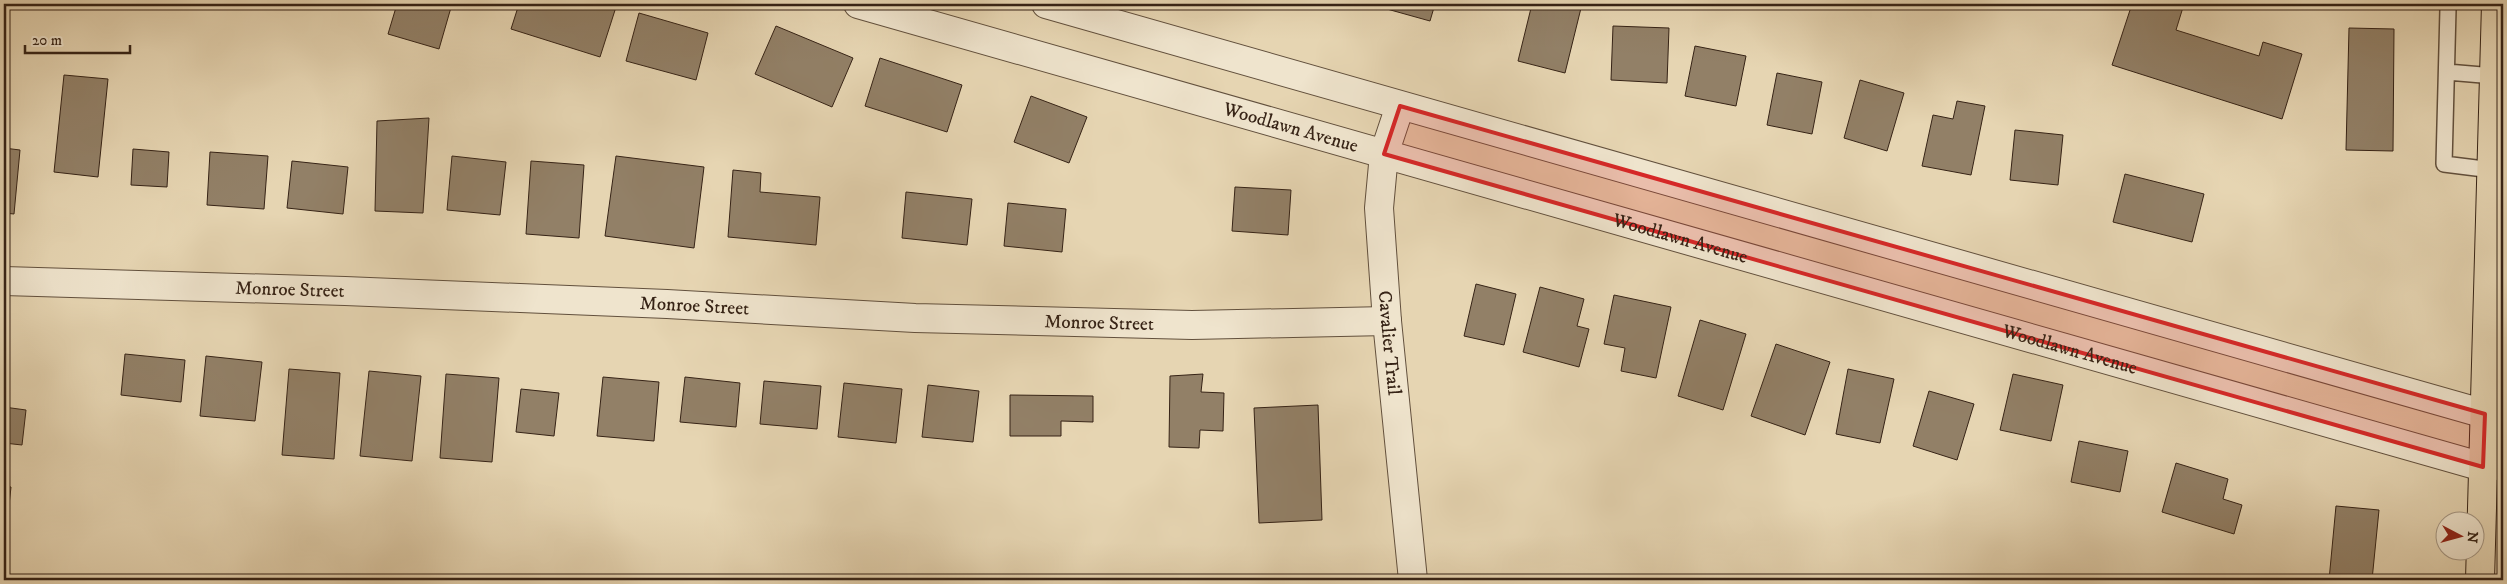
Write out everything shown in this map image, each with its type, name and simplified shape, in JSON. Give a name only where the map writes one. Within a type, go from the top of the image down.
[{"type":"main road","points":[[2480,580],[2493,466],[2492,170],[2496,4]]},
{"type":"street","name":"Woodlawn Avenue","points":[[858,4],[2493,466]]},
{"type":"street","points":[[1046,4],[2494,420]]},
{"type":"street","name":"Cavalier Trail","points":[[1400,106],[1384,154],[1379,208],[1387,321],[1413,580]]},
{"type":"street","name":"Monroe Street","points":[[4,282],[345,291],[657,303],[915,318],[1192,325],[1387,321]]},
{"type":"lane","points":[[2448,9],[2444,164],[2492,170]]},
{"type":"lane","points":[[2446,72],[2494,76]]},
{"type":"highlighted area","points":[[1400,106],[2485,414],[2483,467],[1384,154]]},
{"type":"building","points":[[397,4],[452,4],[439,49],[388,34]]},
{"type":"building","points":[[519,4],[604,4],[616,7],[600,57],[511,29]]},
{"type":"building","points":[[1369,4],[1435,4],[1430,21]]},
{"type":"building","points":[[1532,4],[1582,4],[1565,73],[1518,61]]},
{"type":"building","points":[[2132,4],[2184,4],[2176,30],[2259,56],[2263,42],[2302,54],[2282,119],[2112,65]]},
{"type":"building","points":[[639,13],[708,33],[696,80],[626,61]]},
{"type":"building","points":[[776,26],[853,58],[832,107],[755,74]]},
{"type":"building","points":[[1613,26],[1669,28],[1667,83],[1611,80]]},
{"type":"building","points":[[2349,28],[2394,29],[2393,151],[2346,150]]},
{"type":"building","points":[[1695,46],[1746,56],[1736,106],[1685,96]]},
{"type":"building","points":[[880,58],[962,85],[947,132],[865,106]]},
{"type":"building","points":[[1777,73],[1822,82],[1812,134],[1767,125]]},
{"type":"building","points":[[64,75],[108,79],[98,177],[54,172]]},
{"type":"building","points":[[1860,80],[1904,93],[1887,151],[1844,138]]},
{"type":"building","points":[[1031,96],[1087,117],[1069,163],[1014,142]]},
{"type":"building","points":[[1957,101],[1985,106],[1971,175],[1922,166],[1933,115],[1953,119]]},
{"type":"building","points":[[429,118],[423,213],[375,211],[377,121]]},
{"type":"building","points":[[2015,130],[2063,135],[2058,185],[2010,180]]},
{"type":"building","points":[[4,148],[20,150],[14,214],[4,213]]},
{"type":"building","points":[[133,149],[169,152],[167,187],[131,185]]},
{"type":"building","points":[[210,152],[268,156],[264,209],[207,205]]},
{"type":"building","points":[[452,156],[506,162],[500,215],[447,210]]},
{"type":"building","points":[[616,156],[704,167],[694,248],[605,236]]},
{"type":"building","points":[[292,161],[348,167],[343,214],[287,208]]},
{"type":"building","points":[[531,161],[584,165],[579,238],[526,234]]},
{"type":"building","points":[[733,170],[761,173],[760,192],[820,197],[816,245],[728,237]]},
{"type":"building","points":[[2125,174],[2204,194],[2192,242],[2113,222]]},
{"type":"building","points":[[1235,187],[1291,190],[1288,235],[1232,231]]},
{"type":"building","points":[[906,192],[972,199],[967,245],[902,238]]},
{"type":"building","points":[[1008,203],[1066,209],[1062,252],[1004,246]]},
{"type":"building","points":[[1476,284],[1516,294],[1504,345],[1464,336]]},
{"type":"building","points":[[1540,287],[1584,299],[1577,326],[1589,329],[1579,367],[1523,352]]},
{"type":"building","points":[[1614,295],[1671,307],[1656,378],[1621,371],[1625,348],[1604,344]]},
{"type":"building","points":[[1700,320],[1746,334],[1723,410],[1678,396]]},
{"type":"building","points":[[1776,344],[1830,362],[1805,435],[1751,416]]},
{"type":"building","points":[[125,354],[185,360],[181,402],[121,395]]},
{"type":"building","points":[[206,356],[262,362],[255,421],[200,416]]},
{"type":"building","points":[[289,369],[340,373],[334,459],[282,455]]},
{"type":"building","points":[[1848,369],[1894,379],[1880,443],[1836,434]]},
{"type":"building","points":[[369,371],[421,376],[412,461],[360,456]]},
{"type":"building","points":[[446,374],[499,378],[492,462],[440,458]]},
{"type":"building","points":[[1203,374],[1201,392],[1224,393],[1223,431],[1200,430],[1199,448],[1169,447],[1170,376]]},
{"type":"building","points":[[2013,374],[2063,385],[2051,441],[2000,430]]},
{"type":"building","points":[[603,377],[659,382],[654,441],[597,436]]},
{"type":"building","points":[[685,377],[740,383],[736,427],[680,422]]},
{"type":"building","points":[[764,381],[821,386],[817,429],[760,424]]},
{"type":"building","points":[[844,383],[902,389],[896,443],[838,437]]},
{"type":"building","points":[[928,385],[979,391],[973,442],[922,437]]},
{"type":"building","points":[[521,389],[559,393],[554,436],[516,432]]},
{"type":"building","points":[[1929,391],[1974,404],[1957,460],[1913,446]]},
{"type":"building","points":[[1010,395],[1093,396],[1093,422],[1061,421],[1061,436],[1010,436]]},
{"type":"building","points":[[1318,405],[1322,520],[1259,523],[1254,408]]},
{"type":"building","points":[[4,407],[26,410],[22,445],[4,443]]},
{"type":"building","points":[[2079,441],[2128,451],[2120,492],[2071,482]]},
{"type":"building","points":[[2176,463],[2228,479],[2223,499],[2242,505],[2234,534],[2162,512]]},
{"type":"building","points":[[4,486],[11,487],[5,542],[4,542]]},
{"type":"building","points":[[2336,506],[2379,510],[2372,580],[2329,580]]},
{"type":"building","points":[[367,576],[392,577],[391,580],[367,580]]}]
